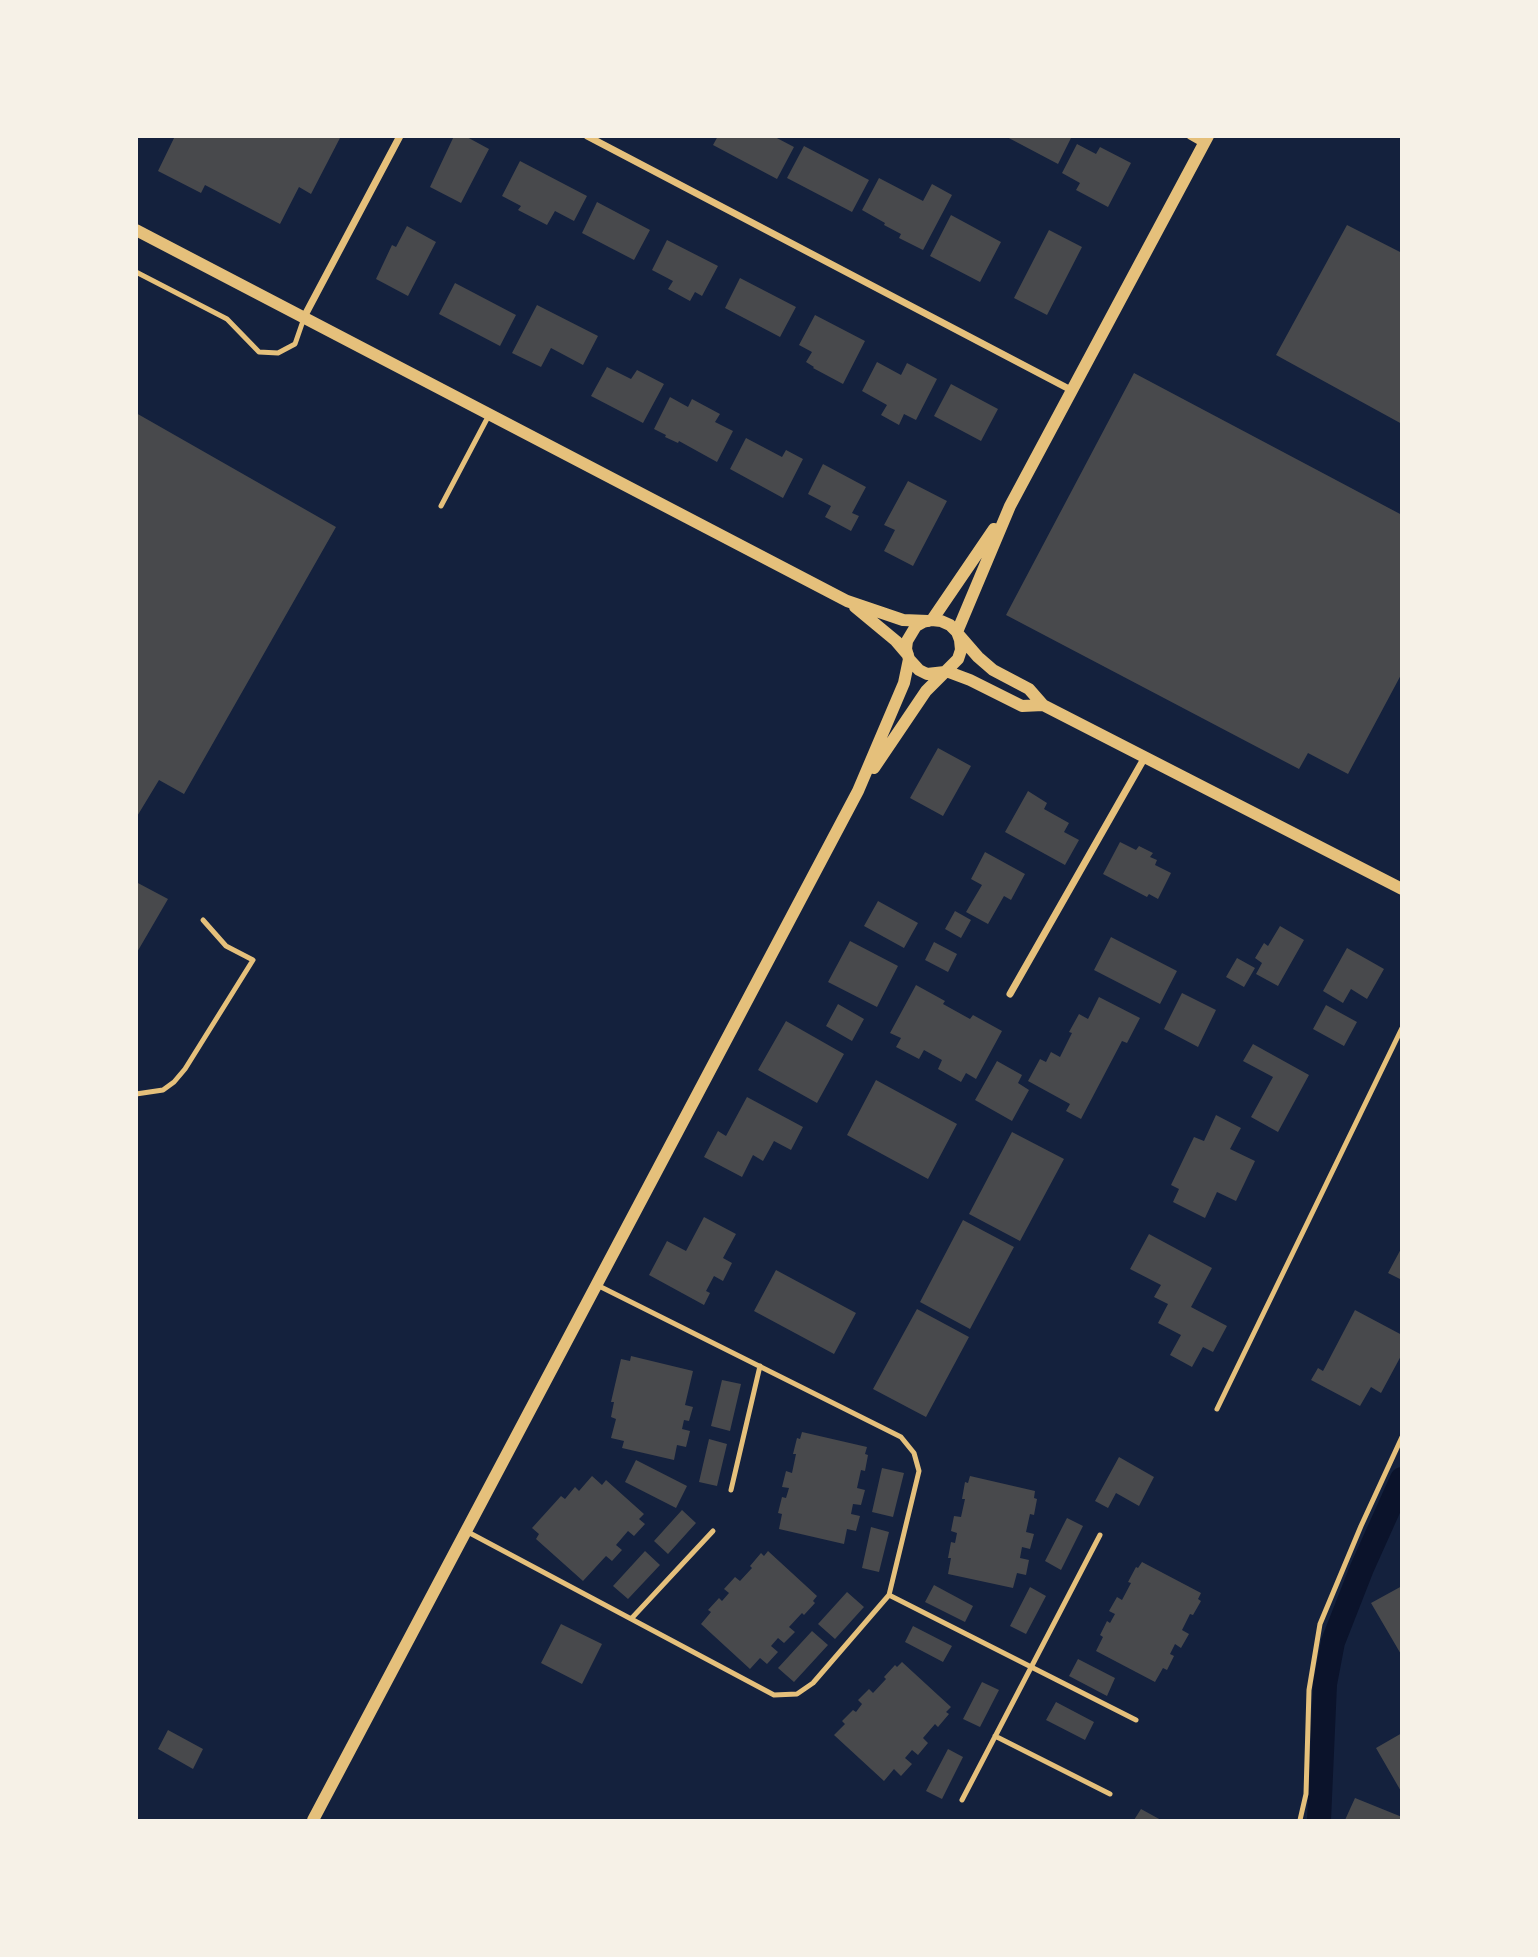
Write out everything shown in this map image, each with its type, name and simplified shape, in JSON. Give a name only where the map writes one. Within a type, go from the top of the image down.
[{"type":"street","points":[[304,317],[401,136]]},
{"type":"street","points":[[587,136],[1071,390]]},
{"type":"street","points":[[858,791],[926,691],[958,659],[961,650],[957,633],[1010,506],[1206,140],[1190,136]]},
{"type":"street","points":[[136,230],[846,601],[903,620],[941,621],[950,625],[993,670],[1029,689],[1043,705],[1402,889]]},
{"type":"street","points":[[313,1821],[858,791],[904,683],[908,657],[907,641],[911,633],[916,626],[930,620],[1010,506]]},
{"type":"street","points":[[846,601],[896,641],[919,670],[927,674],[945,672],[970,680],[1022,706],[1043,705]]},
{"type":"street","points":[[1010,994],[1145,757]]},
{"type":"lane","points":[[136,272],[226,319],[258,352],[278,353],[295,344],[304,317]]},
{"type":"lane","points":[[441,506],[489,415]]},
{"type":"lane","points":[[136,1094],[163,1090],[174,1082],[185,1069],[253,960],[226,946],[203,920]]},
{"type":"lane","points":[[1217,1409],[1402,1028]]},
{"type":"lane","points":[[466,1531],[774,1695],[797,1694],[813,1683],[889,1595],[919,1472],[914,1453],[901,1437],[596,1285]]},
{"type":"lane","points":[[731,1490],[760,1366]]},
{"type":"lane","points":[[1300,1821],[1306,1794],[1309,1690],[1321,1624],[1361,1525],[1402,1437]]},
{"type":"lane","points":[[631,1619],[713,1531]]},
{"type":"lane","points":[[962,1800],[1100,1535]]},
{"type":"lane","points":[[889,1595],[1136,1720]]},
{"type":"lane","points":[[995,1736],[1110,1794]]},
{"type":"building","points":[[175,136],[341,136],[311,194],[299,187],[280,224],[205,185],[201,193],[158,171]]},
{"type":"building","points":[[454,136],[465,136],[489,149],[461,203],[430,187]]},
{"type":"building","points":[[718,136],[773,136],[794,147],[777,179],[713,145]]},
{"type":"building","points":[[1005,136],[1072,136],[1058,164]]},
{"type":"building","points":[[1077,144],[1096,154],[1100,147],[1131,163],[1108,207],[1076,190],[1080,183],[1062,173]]},
{"type":"building","points":[[804,146],[869,180],[852,212],[787,178]]},
{"type":"building","points":[[520,161],[587,196],[574,221],[555,211],[547,225],[518,210],[521,206],[502,196]]},
{"type":"building","points":[[879,178],[923,201],[932,184],[952,195],[923,250],[899,238],[901,234],[862,210]]},
{"type":"building","points":[[597,202],[650,230],[634,260],[582,233]]},
{"type":"building","points":[[951,215],[1001,242],[980,282],[930,256]]},
{"type":"building","points":[[1347,225],[1402,253],[1402,424],[1276,355]]},
{"type":"building","points":[[407,226],[436,242],[408,296],[376,279],[392,245],[396,247]]},
{"type":"building","points":[[1049,230],[1082,247],[1047,315],[1014,298]]},
{"type":"building","points":[[667,240],[718,266],[702,296],[695,292],[690,301],[668,289],[673,281],[652,270]]},
{"type":"building","points":[[740,278],[796,307],[780,337],[725,308]]},
{"type":"building","points":[[455,283],[516,315],[500,346],[439,314]]},
{"type":"building","points":[[537,305],[598,336],[583,365],[551,348],[541,367],[512,353]]},
{"type":"building","points":[[815,315],[865,341],[843,384],[806,362],[812,352],[799,345]]},
{"type":"building","points":[[877,362],[901,375],[907,363],[937,379],[916,420],[904,414],[899,425],[881,415],[887,405],[862,391]]},
{"type":"building","points":[[607,367],[631,379],[637,370],[664,384],[643,423],[591,396]]},
{"type":"building","points":[[1134,373],[1402,515],[1402,673],[1348,774],[1308,753],[1299,769],[1006,615]]},
{"type":"building","points":[[951,384],[998,409],[981,441],[934,416]]},
{"type":"building","points":[[670,397],[688,407],[692,399],[720,414],[715,422],[733,431],[717,462],[654,429]]},
{"type":"building","points":[[136,413],[336,527],[184,794],[159,780],[136,818]]},
{"type":"building","points":[[746,438],[782,457],[786,450],[803,459],[783,498],[730,469]]},
{"type":"building","points":[[823,464],[866,487],[852,513],[859,516],[851,531],[825,517],[831,506],[808,494]]},
{"type":"building","points":[[908,481],[947,501],[913,566],[884,551],[895,530],[884,525]]},
{"type":"building","points":[[938,748],[971,766],[943,816],[910,798]]},
{"type":"building","points":[[1028,791],[1047,803],[1044,809],[1069,823],[1064,832],[1079,840],[1065,865],[1005,832]]},
{"type":"building","points":[[1120,842],[1136,850],[1139,846],[1153,853],[1150,857],[1157,860],[1155,865],[1171,873],[1158,899],[1149,894],[1147,897],[1103,874]]},
{"type":"building","points":[[985,852],[1025,874],[1011,900],[1004,896],[988,924],[966,912],[982,885],[971,879]]},
{"type":"building","points":[[136,882],[168,899],[136,954]]},
{"type":"building","points":[[878,901],[918,923],[904,948],[864,926]]},
{"type":"building","points":[[955,911],[971,920],[961,938],[945,929]]},
{"type":"building","points":[[1280,926],[1304,940],[1278,986],[1256,974],[1262,963],[1255,958],[1264,943],[1268,946]]},
{"type":"building","points":[[1111,937],[1177,971],[1160,1004],[1094,970]]},
{"type":"building","points":[[850,941],[898,966],[877,1007],[828,982]]},
{"type":"building","points":[[934,942],[957,954],[948,972],[925,960]]},
{"type":"building","points":[[1347,948],[1384,969],[1367,999],[1351,989],[1343,1003],[1323,991]]},
{"type":"building","points":[[1237,958],[1255,968],[1244,987],[1226,977]]},
{"type":"building","points":[[916,985],[970,1019],[973,1015],[1002,1031],[976,1079],[966,1073],[961,1082],[938,1069],[942,1060],[924,1050],[919,1059],[896,1047],[901,1038],[890,1033]]},
{"type":"building","points":[[1182,993],[1216,1010],[1198,1047],[1164,1029]]},
{"type":"building","points":[[1099,997],[1140,1018],[1127,1043],[1122,1041],[1081,1119],[1066,1111],[1070,1104],[1028,1081],[1040,1059],[1046,1062],[1051,1052],[1060,1057],[1079,1014],[1088,1019]]},
{"type":"building","points":[[838,1004],[864,1019],[852,1041],[826,1026]]},
{"type":"building","points":[[1326,1005],[1357,1022],[1344,1046],[1313,1029]]},
{"type":"building","points":[[786,1021],[844,1054],[817,1103],[758,1070]]},
{"type":"building","points":[[1253,1044],[1309,1075],[1278,1132],[1251,1117],[1273,1077],[1243,1061]]},
{"type":"building","points":[[997,1061],[1022,1075],[1018,1083],[1029,1090],[1012,1121],[975,1100]]},
{"type":"building","points":[[876,1080],[957,1124],[928,1179],[847,1135]]},
{"type":"building","points":[[747,1097],[803,1127],[791,1150],[774,1141],[763,1161],[753,1155],[742,1177],[704,1157],[718,1131],[726,1136]]},
{"type":"building","points":[[1216,1115],[1241,1128],[1230,1149],[1255,1161],[1236,1201],[1217,1192],[1205,1218],[1173,1202],[1179,1189],[1171,1185],[1194,1137],[1204,1141]]},
{"type":"building","points":[[1012,1132],[1064,1159],[1020,1241],[969,1214]]},
{"type":"building","points":[[704,1217],[736,1234],[723,1258],[732,1263],[723,1281],[714,1276],[706,1291],[710,1293],[704,1305],[649,1275],[667,1241],[686,1251]]},
{"type":"building","points":[[963,1220],[1014,1247],[970,1329],[920,1302]]},
{"type":"building","points":[[1149,1234],[1212,1268],[1191,1307],[1227,1326],[1213,1352],[1203,1347],[1192,1367],[1170,1355],[1181,1335],[1158,1323],[1168,1304],[1154,1297],[1161,1285],[1130,1269]]},
{"type":"building","points":[[1402,1247],[1402,1280],[1388,1273]]},
{"type":"building","points":[[776,1270],[856,1313],[834,1354],[754,1311]]},
{"type":"building","points":[[917,1309],[969,1337],[926,1417],[873,1389]]},
{"type":"building","points":[[1355,1310],[1402,1335],[1402,1354],[1381,1393],[1371,1387],[1360,1406],[1311,1380],[1318,1368],[1323,1371]]},
{"type":"building","points":[[631,1356],[693,1371],[685,1405],[693,1407],[689,1421],[684,1420],[682,1429],[690,1431],[686,1447],[677,1445],[674,1460],[622,1448],[624,1441],[611,1438],[616,1419],[611,1417],[614,1402],[611,1402],[621,1359],[630,1361]]},
{"type":"building","points":[[722,1380],[741,1384],[730,1431],[711,1426]]},
{"type":"building","points":[[802,1432],[867,1447],[865,1471],[861,1470],[857,1488],[865,1490],[861,1505],[853,1504],[851,1514],[860,1516],[856,1531],[847,1529],[844,1544],[779,1529],[782,1514],[778,1513],[782,1497],[786,1498],[789,1488],[782,1487],[786,1471],[792,1473],[796,1454],[793,1454],[797,1438],[800,1439]]},
{"type":"building","points":[[709,1439],[727,1444],[717,1486],[699,1482]]},
{"type":"building","points":[[1119,1457],[1154,1477],[1139,1506],[1116,1493],[1108,1508],[1095,1501]]},
{"type":"building","points":[[636,1460],[687,1486],[676,1508],[625,1482]]},
{"type":"building","points":[[882,1468],[904,1473],[893,1517],[872,1512]]},
{"type":"building","points":[[592,1476],[602,1485],[606,1480],[644,1514],[639,1519],[645,1524],[634,1536],[628,1531],[616,1545],[622,1550],[612,1561],[606,1556],[583,1581],[536,1539],[539,1534],[532,1528],[561,1496],[565,1499],[575,1487],[579,1491]]},
{"type":"building","points":[[970,1476],[1035,1491],[1034,1498],[1037,1499],[1034,1515],[1030,1514],[1026,1532],[1034,1534],[1030,1549],[1022,1547],[1020,1558],[1029,1560],[1026,1575],[1017,1573],[1013,1588],[948,1574],[951,1542],[955,1543],[957,1533],[951,1531],[954,1516],[961,1517],[965,1482],[968,1483]]},
{"type":"building","points":[[682,1510],[696,1523],[668,1554],[654,1541]]},
{"type":"building","points":[[1067,1518],[1083,1526],[1061,1570],[1045,1561]]},
{"type":"building","points":[[871,1527],[889,1532],[879,1572],[862,1568]]},
{"type":"building","points":[[645,1551],[660,1565],[628,1599],[613,1586]]},
{"type":"building","points":[[768,1551],[817,1596],[813,1601],[815,1603],[789,1627],[795,1632],[784,1643],[778,1638],[771,1646],[778,1652],[767,1664],[760,1658],[750,1669],[701,1624],[711,1612],[708,1610],[719,1598],[722,1601],[729,1593],[724,1589],[735,1577],[740,1581],[761,1553],[764,1556]]},
{"type":"building","points":[[1142,1562],[1201,1593],[1198,1599],[1201,1601],[1182,1630],[1189,1634],[1181,1648],[1175,1644],[1170,1654],[1174,1656],[1167,1670],[1163,1668],[1155,1682],[1096,1651],[1107,1621],[1110,1623],[1115,1614],[1109,1611],[1117,1597],[1122,1600],[1131,1583],[1128,1582]]},
{"type":"building","points":[[934,1585],[973,1606],[965,1622],[925,1602]]},
{"type":"building","points":[[1402,1586],[1402,1656],[1371,1603]]},
{"type":"building","points":[[1030,1587],[1046,1596],[1026,1634],[1010,1626]]},
{"type":"building","points":[[847,1592],[864,1607],[835,1639],[818,1624]]},
{"type":"building","points":[[561,1624],[602,1644],[582,1684],[541,1663]]},
{"type":"building","points":[[913,1626],[952,1646],[943,1662],[905,1642]]},
{"type":"building","points":[[812,1631],[828,1645],[794,1682],[778,1668]]},
{"type":"building","points":[[1078,1659],[1115,1678],[1107,1696],[1069,1676]]},
{"type":"building","points":[[902,1662],[951,1707],[946,1712],[949,1714],[938,1727],[935,1724],[923,1738],[928,1743],[918,1755],[912,1750],[905,1758],[912,1764],[901,1776],[894,1769],[884,1781],[834,1735],[845,1724],[842,1721],[853,1710],[856,1712],[862,1704],[858,1700],[869,1689],[873,1693],[895,1665],[897,1667]]},
{"type":"building","points":[[982,1682],[999,1690],[980,1727],[963,1719]]},
{"type":"building","points":[[1056,1702],[1094,1722],[1085,1740],[1046,1720]]},
{"type":"building","points":[[168,1730],[203,1749],[193,1769],[158,1749]]},
{"type":"building","points":[[1402,1733],[1402,1793],[1376,1748]]},
{"type":"building","points":[[948,1749],[963,1757],[942,1799],[926,1791]]},
{"type":"building","points":[[1355,1798],[1402,1817],[1402,1820],[1345,1820]]},
{"type":"building","points":[[1141,1809],[1161,1820],[1134,1820]]},
{"type":"waterway","points":[[1319,1820],[1325,1684],[1333,1642],[1362,1568],[1402,1479]]}]
